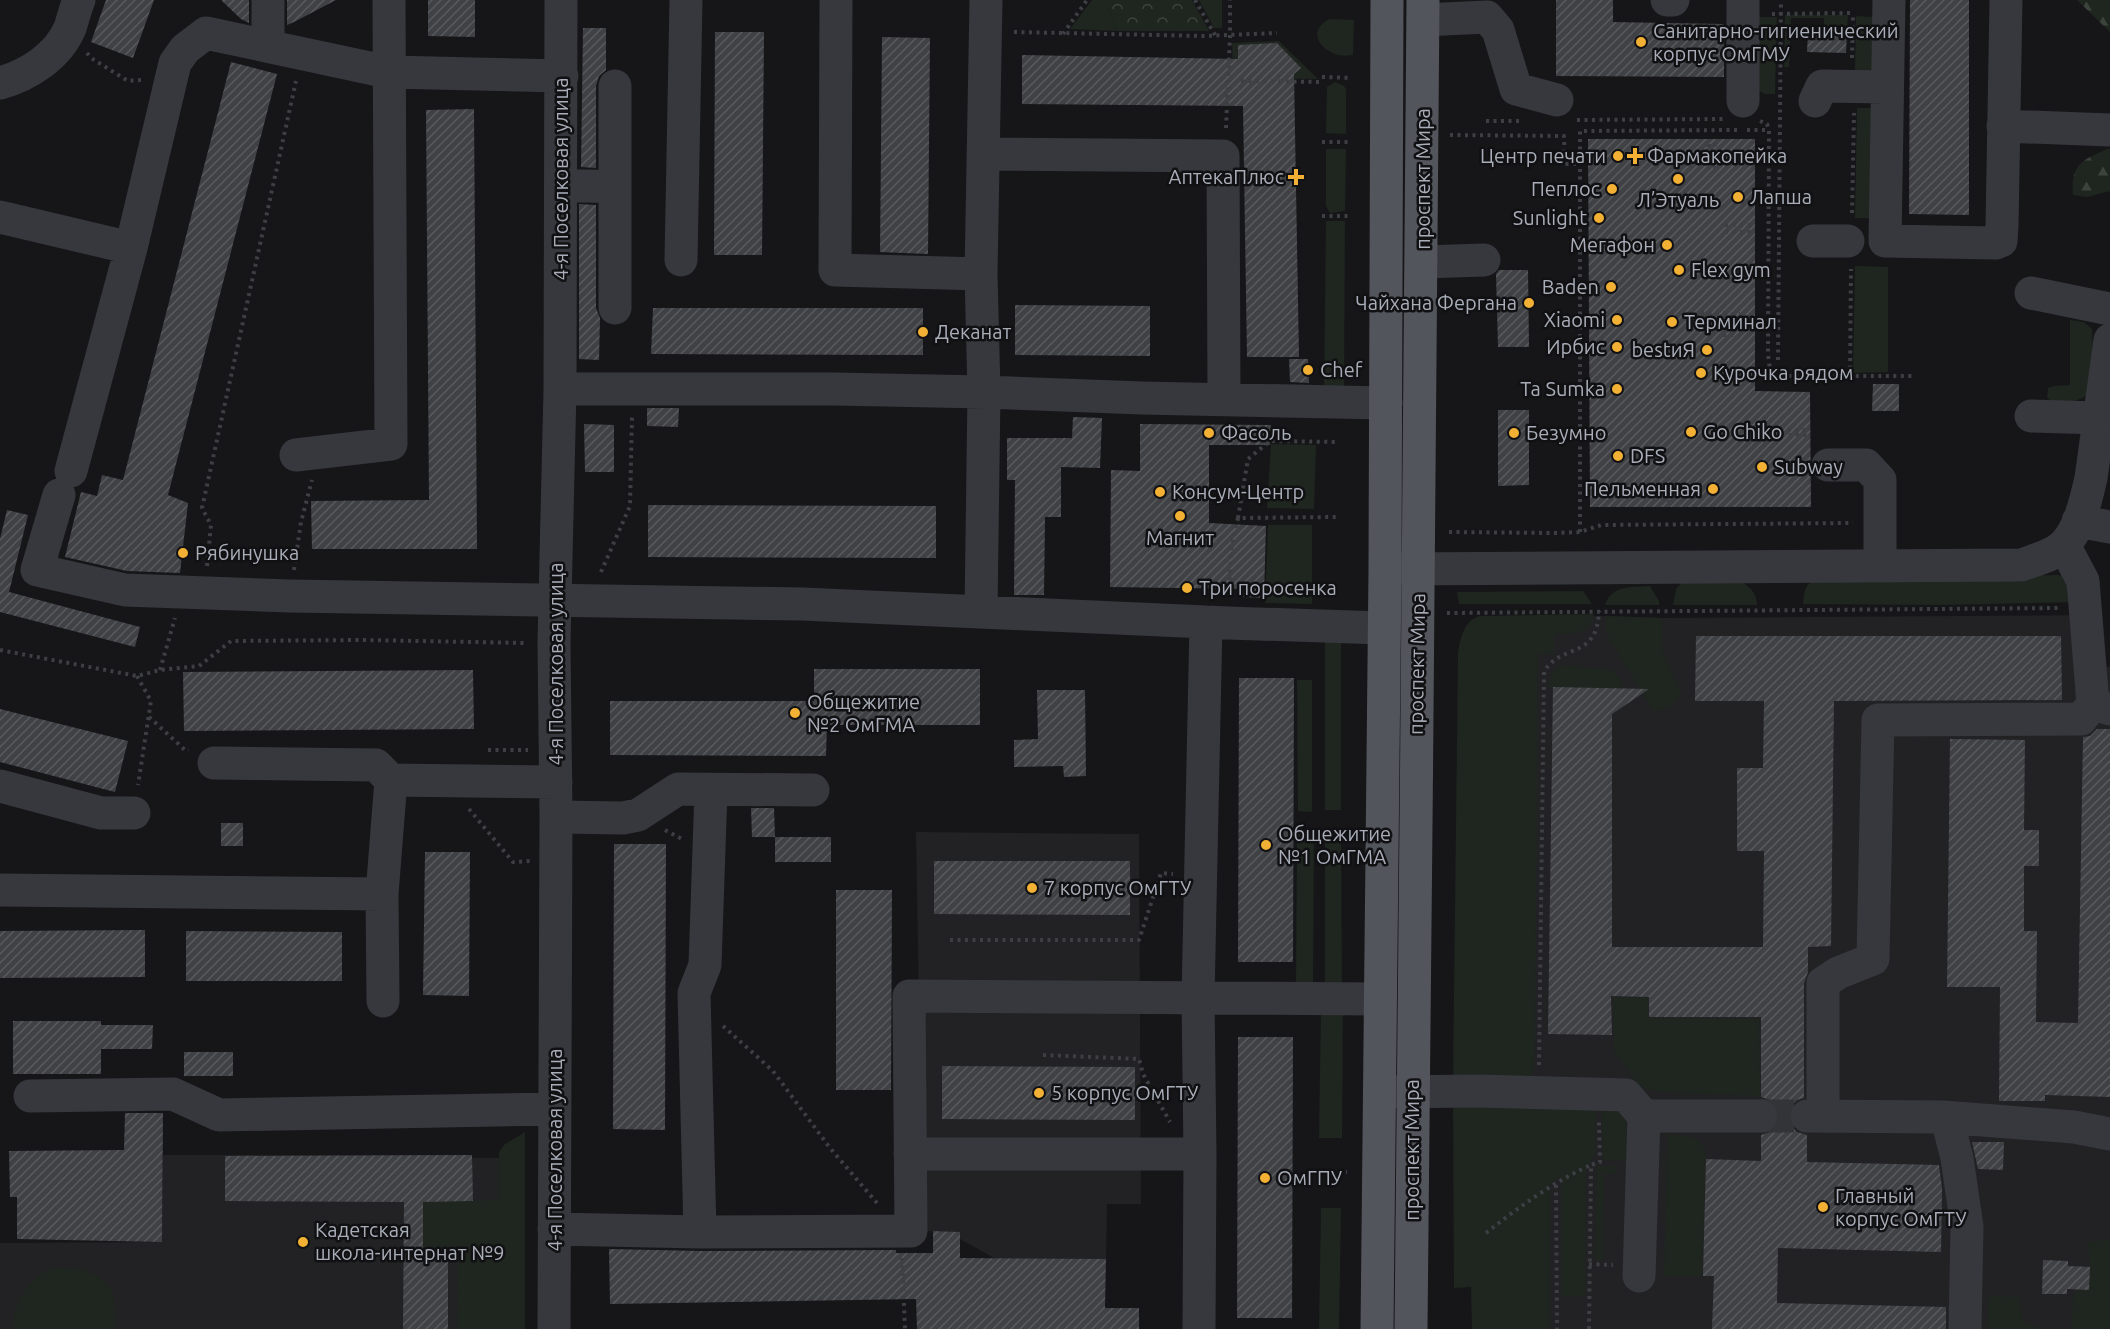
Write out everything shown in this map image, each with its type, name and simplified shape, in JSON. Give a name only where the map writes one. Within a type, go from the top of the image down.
[{"type":"main road","name":"проспект Мира","points":[[1377,1329],[1386,403],[1387,0]]},
{"type":"main road","name":"проспект Мира","points":[[1411,1329],[1423,262],[1423,10]]},
{"type":"street","points":[[268,0],[268,46]]},
{"type":"street","points":[[308,454],[390,444],[389,0]]},
{"type":"street","name":"4-я Поселковая улица","points":[[554,1329],[556,782],[554,600],[560,389],[561,0]]},
{"type":"street","points":[[681,260],[686,0]]},
{"type":"street","points":[[837,0],[836,270],[981,274]]},
{"type":"street","points":[[981,612],[984,392],[981,274],[986,0]]},
{"type":"street","points":[[1667,0],[1673,0]]},
{"type":"street","points":[[1889,0],[1885,241],[1995,243],[2001,241],[2007,0]]},
{"type":"street","points":[[1741,113],[1744,7]]},
{"type":"street","points":[[1423,10],[1487,17],[1498,30],[1516,89],[1562,110]]},
{"type":"street","points":[[0,83],[36,68],[55,50],[74,14]]},
{"type":"street","points":[[562,76],[388,72],[206,33],[186,48],[175,63],[131,248],[65,483],[37,570],[125,590],[290,596],[802,604],[1383,627]]},
{"type":"street","points":[[1387,70],[1424,70]]},
{"type":"street","points":[[615,86],[615,308]]},
{"type":"street","points":[[1815,101],[1822,86],[1887,87]]},
{"type":"street","points":[[2003,126],[2110,130]]},
{"type":"street","points":[[983,154],[1223,156],[1224,399]]},
{"type":"street","points":[[562,185],[615,186]]},
{"type":"street","points":[[0,217],[131,248]]},
{"type":"street","points":[[1813,241],[1850,240]]},
{"type":"street","points":[[1423,262],[1484,260]]},
{"type":"street","points":[[2031,293],[2110,309]]},
{"type":"street","points":[[1384,569],[2021,565],[2052,554],[2071,533],[2086,501],[2110,340]]},
{"type":"street","points":[[560,389],[834,388],[1386,403]]},
{"type":"street","points":[[2031,416],[2098,418]]},
{"type":"street","points":[[1828,465],[1866,465],[1880,480],[1880,566]]},
{"type":"street","points":[[2071,533],[2110,526]]},
{"type":"street","points":[[2071,533],[2083,581],[2102,707],[2081,719],[1878,720],[1873,959],[1838,973],[1823,983],[1815,1116],[1943,1117],[2074,1127],[2110,1134]]},
{"type":"street","points":[[1199,1329],[1194,1155],[1201,875],[1216,622]]},
{"type":"street","points":[[214,763],[376,765],[391,780],[556,782]]},
{"type":"street","points":[[383,1001],[382,894],[391,780]]},
{"type":"street","points":[[0,786],[101,813],[134,813]]},
{"type":"street","points":[[556,817],[623,818],[638,815],[678,789],[813,790]]},
{"type":"street","points":[[700,1232],[694,993],[705,965],[711,790]]},
{"type":"street","points":[[0,890],[382,894]]},
{"type":"street","points":[[554,1229],[700,1232],[911,1231],[909,996],[1379,999]]},
{"type":"street","points":[[1379,1092],[1539,1092],[1626,1095],[1644,1116],[1639,1276]]},
{"type":"street","points":[[30,1096],[173,1094],[219,1115],[555,1109]]},
{"type":"street","points":[[1644,1116],[1761,1116]]},
{"type":"street","points":[[1943,1117],[1949,1127],[1958,1158],[1967,1227],[1965,1329]]},
{"type":"street","points":[[910,1154],[1194,1155]]},
{"type":"path","points":[[1063,34],[1087,0]]},
{"type":"path","points":[[1195,0],[1215,35]]},
{"type":"path","points":[[1223,156],[1227,115],[1230,0]]},
{"type":"path","points":[[1778,360],[1781,0]]},
{"type":"path","points":[[1744,7],[1781,13],[1859,13]]},
{"type":"path","points":[[1850,376],[1853,13]]},
{"type":"path","points":[[74,14],[91,58],[129,81],[173,77]]},
{"type":"path","points":[[987,32],[1215,35],[1277,33]]},
{"type":"path","points":[[160,670],[182,592],[206,587],[210,525],[202,508],[302,54]]},
{"type":"path","points":[[1241,81],[1352,78]]},
{"type":"path","points":[[1562,110],[1741,113],[1767,124],[1769,130],[1768,355],[1771,376],[1912,376]]},
{"type":"path","points":[[1486,121],[1521,121]]},
{"type":"path","points":[[1580,532],[1580,131],[1769,130]]},
{"type":"path","points":[[1450,135],[1564,136],[1565,164],[1580,164]]},
{"type":"path","points":[[1322,142],[1352,142]]},
{"type":"path","points":[[1712,144],[1712,169]]},
{"type":"path","points":[[1322,216],[1349,216]]},
{"type":"path","points":[[1725,225],[1751,225]]},
{"type":"path","points":[[1725,232],[1751,232]]},
{"type":"path","points":[[1724,323],[1740,314]]},
{"type":"path","points":[[1716,321],[1738,324]]},
{"type":"path","points":[[1702,323],[1746,321]]},
{"type":"path","points":[[1702,323],[1724,323],[1746,327]]},
{"type":"path","points":[[1702,323],[1738,324]]},
{"type":"path","points":[[1724,323],[1740,334]]},
{"type":"path","points":[[1716,327],[1738,324]]},
{"type":"path","points":[[589,600],[630,506],[633,389]]},
{"type":"path","points":[[1781,432],[1807,432]]},
{"type":"path","points":[[1216,622],[1248,459],[1270,441],[1339,442]]},
{"type":"path","points":[[290,596],[308,454]]},
{"type":"path","points":[[1662,475],[1663,502]]},
{"type":"path","points":[[1669,475],[1669,503]]},
{"type":"path","points":[[1238,518],[1336,517]]},
{"type":"path","points":[[1449,532],[1580,532],[1601,525],[1881,523]]},
{"type":"path","points":[[1447,612],[2086,608]]},
{"type":"path","points":[[1539,1092],[1544,672],[1550,660],[1585,646],[1596,632],[1599,611]]},
{"type":"path","points":[[0,650],[137,676],[160,670],[199,666],[231,641],[363,640],[534,643]]},
{"type":"path","points":[[134,813],[151,701],[137,676]]},
{"type":"path","points":[[444,780],[513,862],[533,861]]},
{"type":"path","points":[[638,815],[710,854]]},
{"type":"path","points":[[950,940],[1139,940],[1161,873],[1201,875]]},
{"type":"path","points":[[721,1025],[773,1071],[830,1149],[880,1207],[898,1222],[902,1231],[905,1329]]},
{"type":"path","points":[[1043,1055],[1140,1059],[1143,1074],[1194,1155]]},
{"type":"path","points":[[1486,1233],[1520,1206],[1570,1174],[1600,1162],[1598,1094]]},
{"type":"path","points":[[1589,1329],[1591,1165]]},
{"type":"path","points":[[1316,1172],[1347,1172]]},
{"type":"path","points":[[1556,1185],[1557,1329]]},
{"type":"shaded area","points":[[2100,615],[2106,667],[2110,667],[2110,1329],[1478,1329],[1477,619],[1606,616],[1662,618]]},
{"type":"shaded area","points":[[916,832],[1139,834],[1141,1204],[1107,1204],[1106,1259],[996,1259],[960,1239],[960,1232],[923,1231]]},
{"type":"shaded area","name":"Кадетская школа-интернат №9","points":[[163,1155],[472,1155],[472,1158],[525,1158],[524,1329],[0,1329],[0,1243],[162,1242]]},
{"type":"green space","points":[[1092,0],[1098,0],[1110,11],[1117,31],[1070,29]]},
{"type":"green space","points":[[1098,0],[1192,0],[1209,31],[1117,31],[1110,11]]},
{"type":"green space","points":[[1199,0],[1222,0],[1222,28],[1214,28]]},
{"type":"green space","points":[[2077,0],[2110,0],[2110,32]]},
{"type":"green space","points":[[1785,15],[1848,15],[1847,31],[1824,31],[1824,18],[1791,18],[1789,67],[1784,67]]},
{"type":"green space","points":[[1856,16],[1874,17],[1873,73],[1855,73]]},
{"type":"green space","points":[[1777,17],[1775,94],[1765,94],[1758,90],[1755,19]]},
{"type":"green space","points":[[1330,19],[1354,20],[1353,55],[1334,54],[1321,44],[1318,31]]},
{"type":"green space","points":[[1279,41],[1318,79],[1233,78],[1232,43]]},
{"type":"green space","points":[[1335,82],[1346,89],[1346,134],[1326,133],[1327,87]]},
{"type":"green space","points":[[1857,108],[1882,108],[1881,218],[1855,218]]},
{"type":"green space","points":[[1326,149],[1346,149],[1345,211],[1330,213],[1326,206]]},
{"type":"green space","points":[[2110,149],[2110,191],[2087,197],[2073,195],[2074,177],[2079,165]]},
{"type":"green space","points":[[1326,221],[1345,221],[1344,393],[1324,393]]},
{"type":"green space","points":[[1855,266],[1888,267],[1888,372],[1853,373]]},
{"type":"green space","points":[[2070,320],[2084,322],[2092,329],[2094,387],[2080,399],[2051,402],[2047,397],[2048,388],[2070,385]]},
{"type":"green space","points":[[1271,444],[1316,445],[1314,509],[1267,508]]},
{"type":"green space","points":[[1268,525],[1312,525],[1312,604],[1265,603]]},
{"type":"green space","points":[[2067,576],[2081,602],[1938,605],[1803,604],[1806,588],[1813,581]]},
{"type":"green space","points":[[1682,582],[1743,583],[1753,592],[1757,605],[1673,605],[1676,589]]},
{"type":"green space","points":[[1650,586],[1659,605],[1605,605],[1612,593],[1617,590]]},
{"type":"green space","points":[[1583,591],[1592,604],[1459,604],[1457,592]]},
{"type":"green space","points":[[1594,614],[1588,627],[1584,630],[1554,634],[1554,653],[1538,654],[1535,1054],[1532,1077],[1453,1080],[1458,654],[1461,637],[1469,622],[1479,616]]},
{"type":"green space","points":[[1606,616],[1662,618],[1663,653],[1681,692],[1673,706],[1654,712],[1606,632]]},
{"type":"green space","points":[[1325,637],[1341,637],[1341,810],[1325,810]]},
{"type":"green space","points":[[1560,665],[1613,670],[1623,685],[1623,689],[1548,687],[1552,672]]},
{"type":"green space","points":[[1297,680],[1312,680],[1312,812],[1298,811]]},
{"type":"green space","points":[[1297,832],[1314,832],[1313,986],[1296,986]]},
{"type":"green space","points":[[1325,832],[1341,832],[1342,989],[1325,989]]},
{"type":"green space","points":[[1613,997],[1648,998],[1648,1018],[1759,1019],[1760,1096],[1661,1092],[1638,1084],[1614,1051]]},
{"type":"green space","points":[[1321,1008],[1343,1008],[1342,1138],[1319,1138]]},
{"type":"green space","points":[[1456,1105],[1596,1106],[1596,1152],[1586,1170],[1585,1296],[1561,1296],[1561,1177],[1550,1184],[1549,1329],[1472,1329],[1471,1287],[1454,1288],[1453,1109]]},
{"type":"green space","points":[[1602,1107],[1622,1108],[1626,1116],[1626,1160],[1603,1160]]},
{"type":"green space","points":[[525,1132],[525,1329],[457,1329],[458,1260],[423,1258],[423,1202],[499,1200],[499,1152],[505,1144]]},
{"type":"green space","points":[[1668,1134],[1699,1141],[1706,1150],[1702,1276],[1664,1276]]},
{"type":"green space","points":[[1597,1166],[1617,1166],[1617,1173],[1604,1174],[1603,1260],[1595,1260]]},
{"type":"green space","points":[[1321,1208],[1341,1208],[1339,1329],[1319,1329]]},
{"type":"green space","points":[[2110,1239],[2110,1329],[2071,1329],[2073,1297],[2076,1290],[2089,1290],[2088,1242]]},
{"type":"green space","points":[[52,1268],[83,1269],[98,1276],[112,1289],[115,1329],[13,1329],[16,1310],[23,1292],[36,1278]]},
{"type":"green space","points":[[1989,1296],[2019,1297],[2023,1322],[2044,1329],[1987,1329]]},
{"type":"building","points":[[106,0],[154,0],[133,58],[91,42]]},
{"type":"building","points":[[221,0],[249,0],[249,23],[241,19]]},
{"type":"building","points":[[287,0],[336,0],[287,25]]},
{"type":"building","points":[[428,0],[475,0],[475,37],[428,36]]},
{"type":"building","name":"Санитарно-гигиенический корпус ОмГМУ","points":[[1556,0],[1613,0],[1613,22],[1724,24],[1724,77],[1556,76]]},
{"type":"building","points":[[1910,0],[1969,0],[1969,215],[1909,214]]},
{"type":"building","points":[[583,28],[606,28],[606,70],[599,76],[596,86],[596,168],[581,167]]},
{"type":"building","points":[[715,32],[764,32],[762,255],[714,255]]},
{"type":"building","points":[[1808,32],[1847,33],[1846,53],[1807,52]]},
{"type":"building","points":[[882,37],[930,38],[928,254],[880,252]]},
{"type":"building","points":[[1277,43],[1301,68],[1294,74],[1299,357],[1247,357],[1243,106],[1022,104],[1022,55],[1238,59],[1238,45]]},
{"type":"building","points":[[231,62],[277,74],[168,495],[188,503],[180,573],[127,571],[65,557],[81,492],[97,496],[102,475],[123,480]]},
{"type":"building","points":[[474,109],[477,549],[312,549],[311,501],[429,500],[426,110]]},
{"type":"building","name":"Терминал","points":[[1588,139],[1755,139],[1755,391],[1810,392],[1811,507],[1590,507]]},
{"type":"building","points":[[579,204],[596,205],[596,308],[600,318],[599,360],[579,359]]},
{"type":"building","points":[[1499,270],[1528,270],[1529,347],[1498,347],[1496,274]]},
{"type":"building","points":[[1015,305],[1150,306],[1150,356],[1015,355]]},
{"type":"building","points":[[653,308],[923,308],[923,355],[651,354]]},
{"type":"building","points":[[1289,359],[1308,359],[1309,383],[1290,382]]},
{"type":"building","points":[[1873,384],[1899,384],[1899,411],[1872,411]]},
{"type":"building","points":[[647,408],[679,408],[678,427],[647,426]]},
{"type":"building","points":[[1498,410],[1529,410],[1529,485],[1498,486]]},
{"type":"building","points":[[1073,417],[1102,418],[1100,468],[1061,467],[1061,517],[1045,517],[1044,595],[1014,595],[1015,480],[1007,480],[1007,438],[1072,438]]},
{"type":"building","points":[[584,424],[614,425],[614,472],[585,472]]},
{"type":"building","name":"Консум-Центр","points":[[1140,424],[1271,425],[1270,445],[1209,445],[1209,523],[1266,526],[1264,598],[1242,597],[1242,589],[1110,587],[1111,470],[1140,471]]},
{"type":"building","points":[[648,505],[936,506],[936,558],[648,557]]},
{"type":"building","points":[[7,510],[28,515],[9,592],[140,627],[135,647],[0,612],[0,539]]},
{"type":"building","points":[[1696,636],[2061,636],[2062,700],[1834,701],[1831,946],[1808,947],[1808,972],[1804,983],[1804,1098],[1797,1100],[1791,1106],[1788,1116],[1791,1126],[1797,1132],[1807,1135],[1807,1162],[1939,1165],[1942,1188],[1941,1252],[1778,1248],[1777,1303],[1946,1307],[1946,1329],[1712,1329],[1714,1276],[1703,1276],[1706,1159],[1761,1161],[1761,1135],[1771,1132],[1780,1117],[1777,1106],[1761,1097],[1761,1017],[1649,1017],[1649,997],[1611,996],[1612,1035],[1548,1034],[1553,687],[1649,689],[1612,714],[1612,947],[1763,947],[1764,851],[1737,851],[1737,768],[1763,768],[1764,701],[1695,701]]},
{"type":"building","name":"Общежитие №2 ОмГМА","points":[[814,669],[980,669],[980,725],[827,725],[826,756],[610,755],[610,701],[814,701]]},
{"type":"building","points":[[473,670],[474,729],[184,731],[183,672]]},
{"type":"building","name":"Общежитие №1 ОмГМА","points":[[1239,678],[1294,678],[1293,962],[1238,962]]},
{"type":"building","points":[[1037,690],[1085,690],[1086,776],[1064,777],[1063,766],[1014,767],[1014,740],[1038,739]]},
{"type":"building","points":[[0,709],[128,741],[115,792],[0,762]]},
{"type":"building","points":[[2097,729],[2110,729],[2110,1097],[2045,1095],[2045,1101],[1999,1101],[2000,987],[1947,987],[1950,739],[2025,740],[2024,830],[2039,830],[2039,866],[2024,866],[2024,931],[2037,931],[2036,1022],[2078,1023],[2083,737],[2090,736]]},
{"type":"building","points":[[751,808],[774,808],[775,837],[752,837]]},
{"type":"building","points":[[221,823],[243,823],[243,846],[221,846]]},
{"type":"building","points":[[775,837],[831,837],[831,862],[775,862]]},
{"type":"building","points":[[614,844],[666,844],[665,1130],[613,1129]]},
{"type":"building","points":[[425,852],[470,852],[469,996],[423,995]]},
{"type":"building","name":"7 корпус ОмГТУ","points":[[934,861],[1130,861],[1130,915],[934,914]]},
{"type":"building","points":[[836,890],[892,890],[891,1090],[836,1090]]},
{"type":"building","points":[[145,930],[145,977],[0,978],[0,931]]},
{"type":"building","points":[[186,931],[342,932],[342,981],[186,981]]},
{"type":"building","points":[[13,1021],[101,1021],[101,1025],[153,1025],[152,1049],[101,1049],[101,1074],[13,1074]]},
{"type":"building","name":"ОмГПУ","points":[[1238,1037],[1293,1037],[1292,1318],[1237,1318]]},
{"type":"building","points":[[184,1052],[233,1052],[233,1076],[184,1076]]},
{"type":"building","name":"5 корпус ОмГТУ","points":[[942,1066],[1135,1067],[1135,1120],[942,1119]]},
{"type":"building","points":[[125,1113],[163,1113],[162,1242],[17,1239],[17,1197],[10,1197],[9,1151],[124,1150]]},
{"type":"building","points":[[1972,1142],[2004,1142],[2003,1170],[1978,1169]]},
{"type":"building","points":[[472,1155],[473,1201],[423,1202],[423,1258],[448,1259],[448,1329],[403,1329],[404,1202],[225,1201],[225,1156]]},
{"type":"building","points":[[933,1231],[960,1232],[960,1258],[1106,1259],[1105,1308],[1139,1308],[1139,1329],[917,1329],[916,1299],[610,1304],[609,1249],[896,1250],[896,1253],[933,1253]]},
{"type":"building","points":[[2043,1260],[2068,1261],[2068,1266],[2090,1267],[2089,1290],[2067,1289],[2067,1294],[2042,1294]]},
{"type":"tunnel","points":[[1761,1116],[1807,1116]]},
{"type":"place","name":"Санитарно-гигиенический корпус ОмГМУ","points":[[1641,42]]},
{"type":"place","name":"Центр печати","points":[[1618,156]]},
{"type":"place","name":"Фармакопейка","points":[[1635,156]]},
{"type":"place","name":"АптекаПлюс","points":[[1296,177]]},
{"type":"place","name":"Л’Этуаль","points":[[1678,179]]},
{"type":"place","name":"Пеплос","points":[[1612,189]]},
{"type":"place","name":"Лапша","points":[[1738,197]]},
{"type":"place","name":"Sunlight","points":[[1599,218]]},
{"type":"place","name":"Мегафон","points":[[1667,245]]},
{"type":"place","name":"Flex gym","points":[[1679,270]]},
{"type":"place","name":"Baden","points":[[1611,287]]},
{"type":"place","name":"Чайхана Фергана","points":[[1529,303]]},
{"type":"place","name":"Xiaomi","points":[[1617,320]]},
{"type":"place","name":"Терминал","points":[[1672,322]]},
{"type":"place","name":"Деканат","points":[[923,332]]},
{"type":"place","name":"Ирбис","points":[[1617,347]]},
{"type":"place","name":"bestиЯ","points":[[1707,350]]},
{"type":"place","name":"Chef","points":[[1308,370]]},
{"type":"place","name":"Курочка рядом","points":[[1701,373]]},
{"type":"place","name":"Ta Sumka","points":[[1617,389]]},
{"type":"place","name":"Go Chiko","points":[[1691,432]]},
{"type":"place","name":"Фасоль","points":[[1209,433]]},
{"type":"place","name":"Безумно","points":[[1514,433]]},
{"type":"place","name":"DFS","points":[[1618,456]]},
{"type":"place","name":"Subway","points":[[1762,467]]},
{"type":"place","name":"Пельменная","points":[[1713,489]]},
{"type":"place","name":"Консум-Центр","points":[[1160,492]]},
{"type":"place","name":"Магнит","points":[[1180,516]]},
{"type":"place","name":"Рябинушка","points":[[183,553]]},
{"type":"place","name":"Три поросенка","points":[[1187,588]]},
{"type":"place","name":"Общежитие №2 ОмГМА","points":[[795,713]]},
{"type":"place","name":"Общежитие №1 ОмГМА","points":[[1266,845]]},
{"type":"place","name":"7 корпус ОмГТУ","points":[[1032,888]]},
{"type":"place","name":"5 корпус ОмГТУ","points":[[1039,1093]]},
{"type":"place","name":"ОмГПУ","points":[[1265,1178]]},
{"type":"place","name":"Главный корпус ОмГТУ","points":[[1823,1207]]},
{"type":"place","name":"Кадетская школа-интернат №9","points":[[303,1242]]}]
